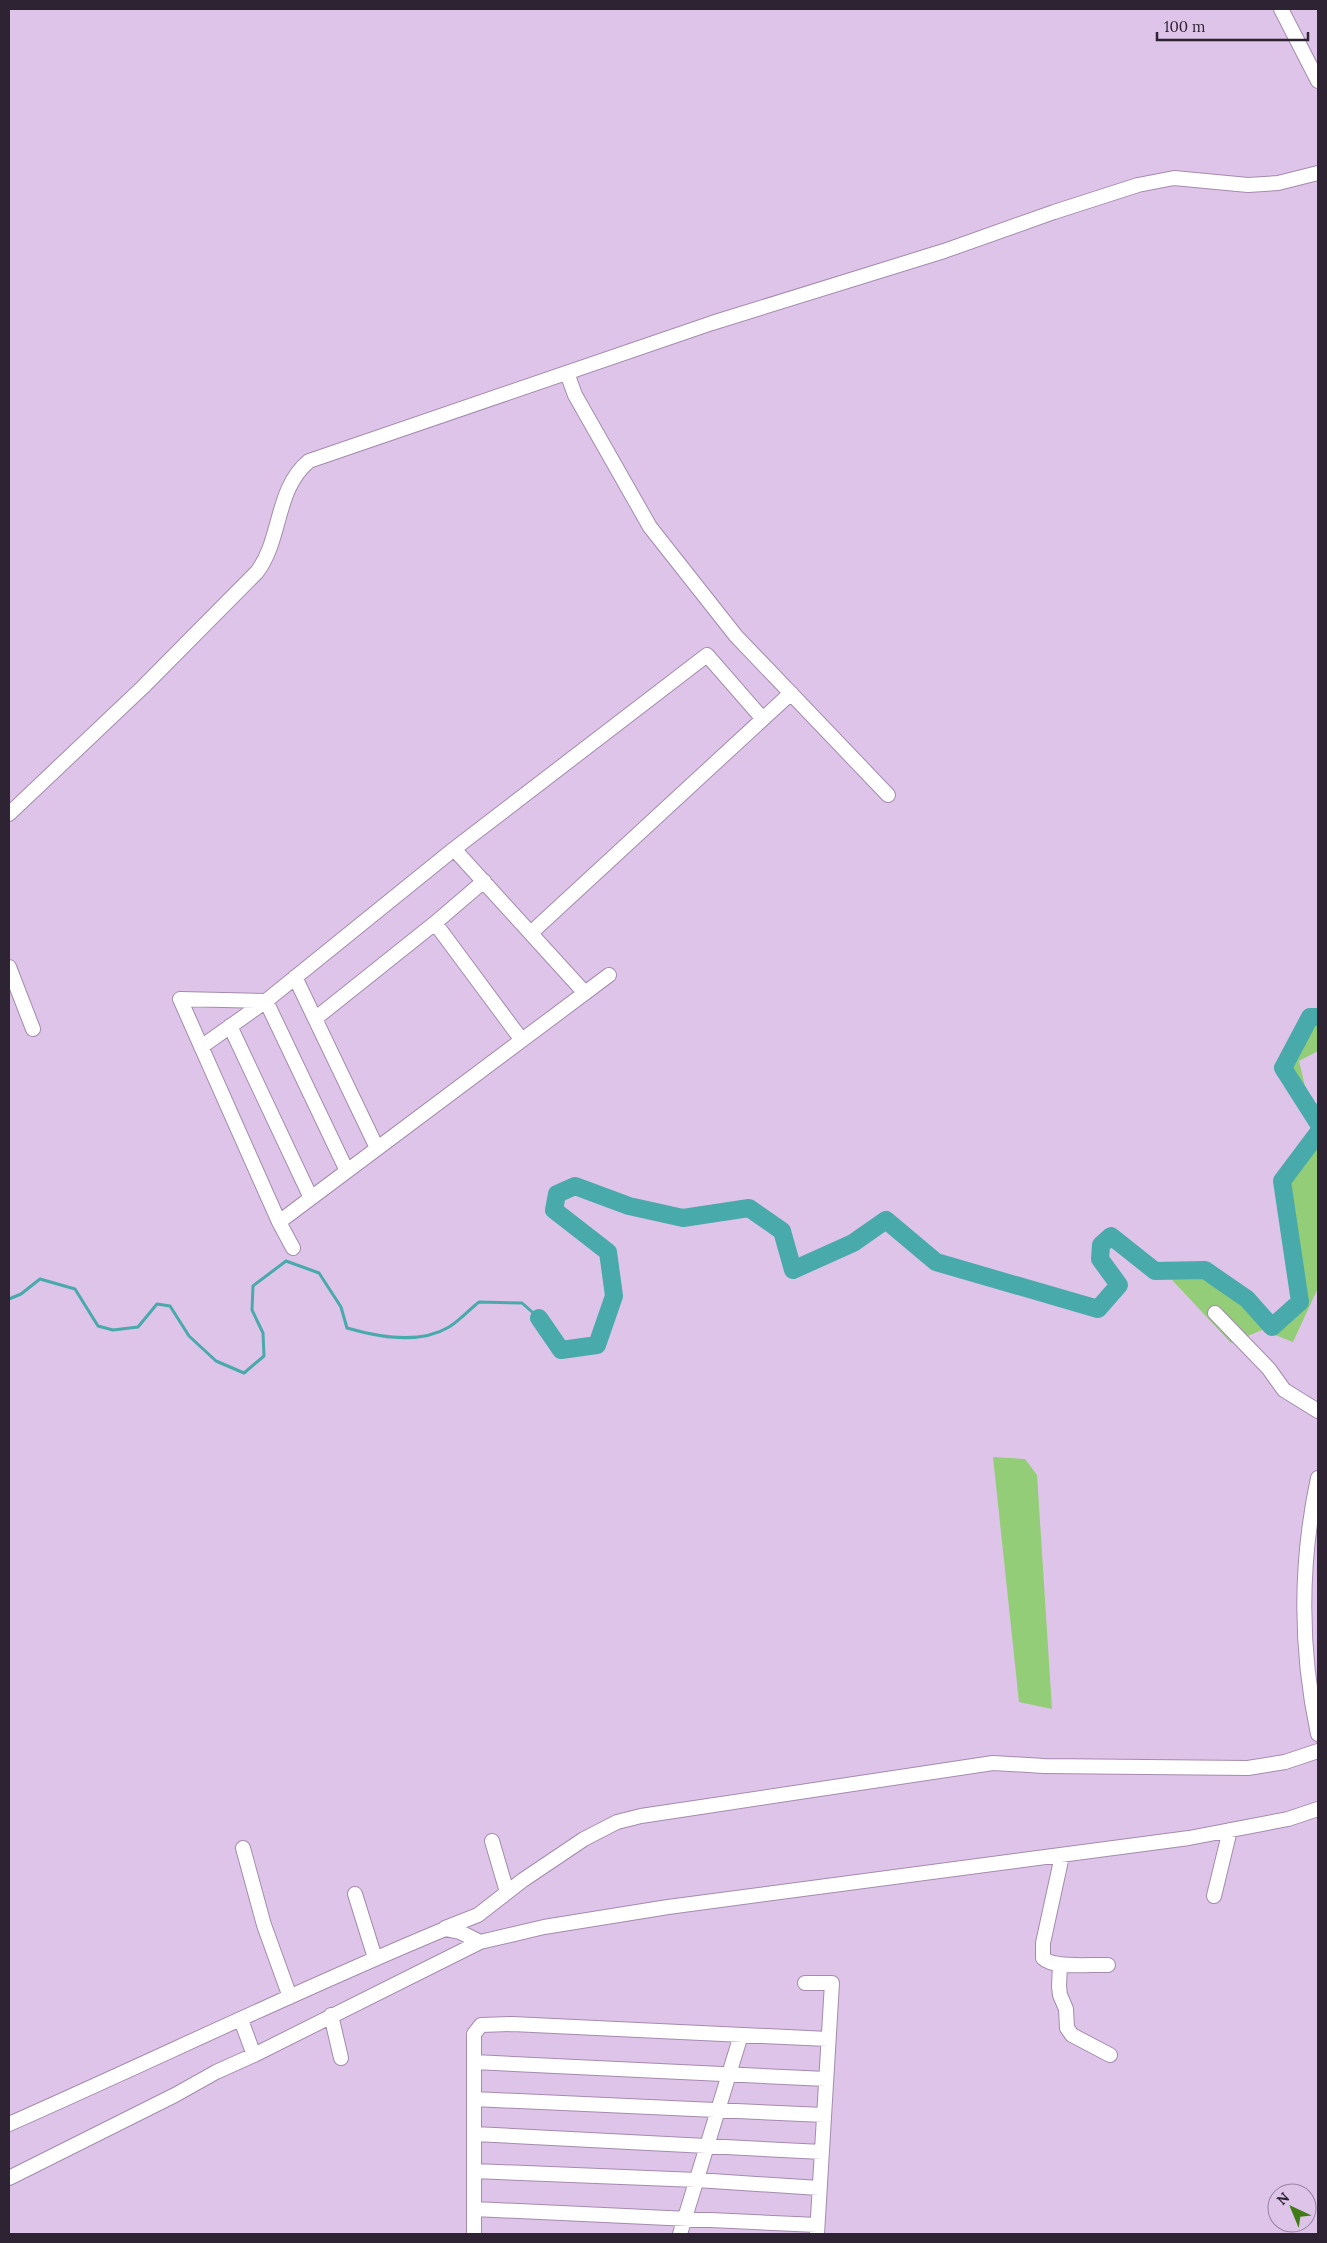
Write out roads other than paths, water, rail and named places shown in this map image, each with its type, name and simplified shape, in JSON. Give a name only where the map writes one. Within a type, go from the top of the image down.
[{"type":"street","points":[[1281,9],[1318,81]]},
{"type":"street","points":[[9,814],[143,687],[257,572],[266,558],[289,486],[297,472],[309,461],[712,323],[944,251],[1138,185],[1174,178],[1248,185],[1318,173]]},
{"type":"street","points":[[566,373],[575,395],[650,527],[736,636],[888,795]]},
{"type":"street","points":[[201,1047],[266,1001],[454,848],[707,655],[762,718]]},
{"type":"street","points":[[532,932],[791,692]]},
{"type":"street","points":[[454,848],[532,932],[584,992]]},
{"type":"street","points":[[316,1018],[435,923],[484,881]]},
{"type":"street","points":[[435,923],[521,1040]]},
{"type":"street","points":[[9,967],[33,1029]]},
{"type":"street","points":[[279,1222],[608,974]]},
{"type":"street","points":[[295,977],[377,1148]]},
{"type":"street","points":[[266,1001],[180,999],[279,1222],[293,1248]]},
{"type":"street","points":[[266,1001],[347,1171]]},
{"type":"street","points":[[230,1026],[310,1198]]},
{"type":"street","points":[[1215,1313],[1269,1369],[1284,1390],[1318,1411]]},
{"type":"street","points":[[1318,1478],[1308,1541],[1305,1609],[1308,1672],[1318,1734]]},
{"type":"street","points":[[9,2124],[375,1958],[478,1915],[507,1892],[584,1839],[617,1822],[641,1816],[993,1763],[1044,1766],[1248,1768],[1285,1762],[1318,1752]]},
{"type":"street","points":[[9,2178],[216,2072],[254,2055],[480,1942],[544,1927],[668,1907],[1062,1856],[1230,1830],[1288,1819],[1318,1809]]},
{"type":"street","points":[[1214,1896],[1230,1830]]},
{"type":"street","points":[[492,1841],[507,1892]]},
{"type":"street","points":[[243,1848],[264,1925],[290,1997]]},
{"type":"street","points":[[1062,1856],[1043,1943],[1043,1958],[1050,1963],[1060,1964],[1108,1964]]},
{"type":"street","points":[[355,1894],[375,1958]]},
{"type":"street","points":[[445,1929],[460,1932],[480,1942]]},
{"type":"street","points":[[1060,1964],[1059,1986],[1066,2009],[1067,2028],[1072,2035],[1110,2055]]},
{"type":"street","points":[[474,2209],[685,2219],[817,2230],[832,1983],[805,1983]]},
{"type":"street","points":[[331,2015],[341,2058]]},
{"type":"street","points":[[241,2020],[254,2055]]},
{"type":"street","points":[[474,2234],[474,2034],[481,2025],[512,2024],[828,2039]]},
{"type":"street","points":[[680,2234],[741,2035]]},
{"type":"street","points":[[474,2062],[826,2078]]},
{"type":"street","points":[[474,2099],[824,2115]]},
{"type":"street","points":[[474,2134],[822,2152]]},
{"type":"street","points":[[474,2171],[698,2180],[819,2188]]},
{"type":"waterway","points":[[1318,1017],[1310,1017],[1283,1068],[1318,1123]]},
{"type":"waterway","points":[[539,1318],[561,1350],[597,1345],[614,1296],[608,1252],[554,1210],[557,1194],[575,1186],[629,1206],[683,1218],[749,1208],[782,1231],[793,1270],[853,1243],[886,1220],[936,1262],[1098,1309],[1119,1285],[1100,1259],[1101,1245],[1111,1236],[1155,1271],[1205,1270],[1247,1299],[1272,1327],[1300,1302],[1282,1181],[1318,1133]]},
{"type":"waterway","points":[[9,1299],[21,1294],[40,1279],[75,1289],[98,1326],[113,1330],[138,1327],[157,1304],[170,1306],[189,1336],[216,1361],[244,1373],[264,1356],[263,1333],[252,1310],[253,1286],[286,1261],[319,1273],[341,1307],[347,1328],[372,1334],[412,1338],[437,1333],[449,1327],[479,1302],[522,1303],[539,1318]]}]
